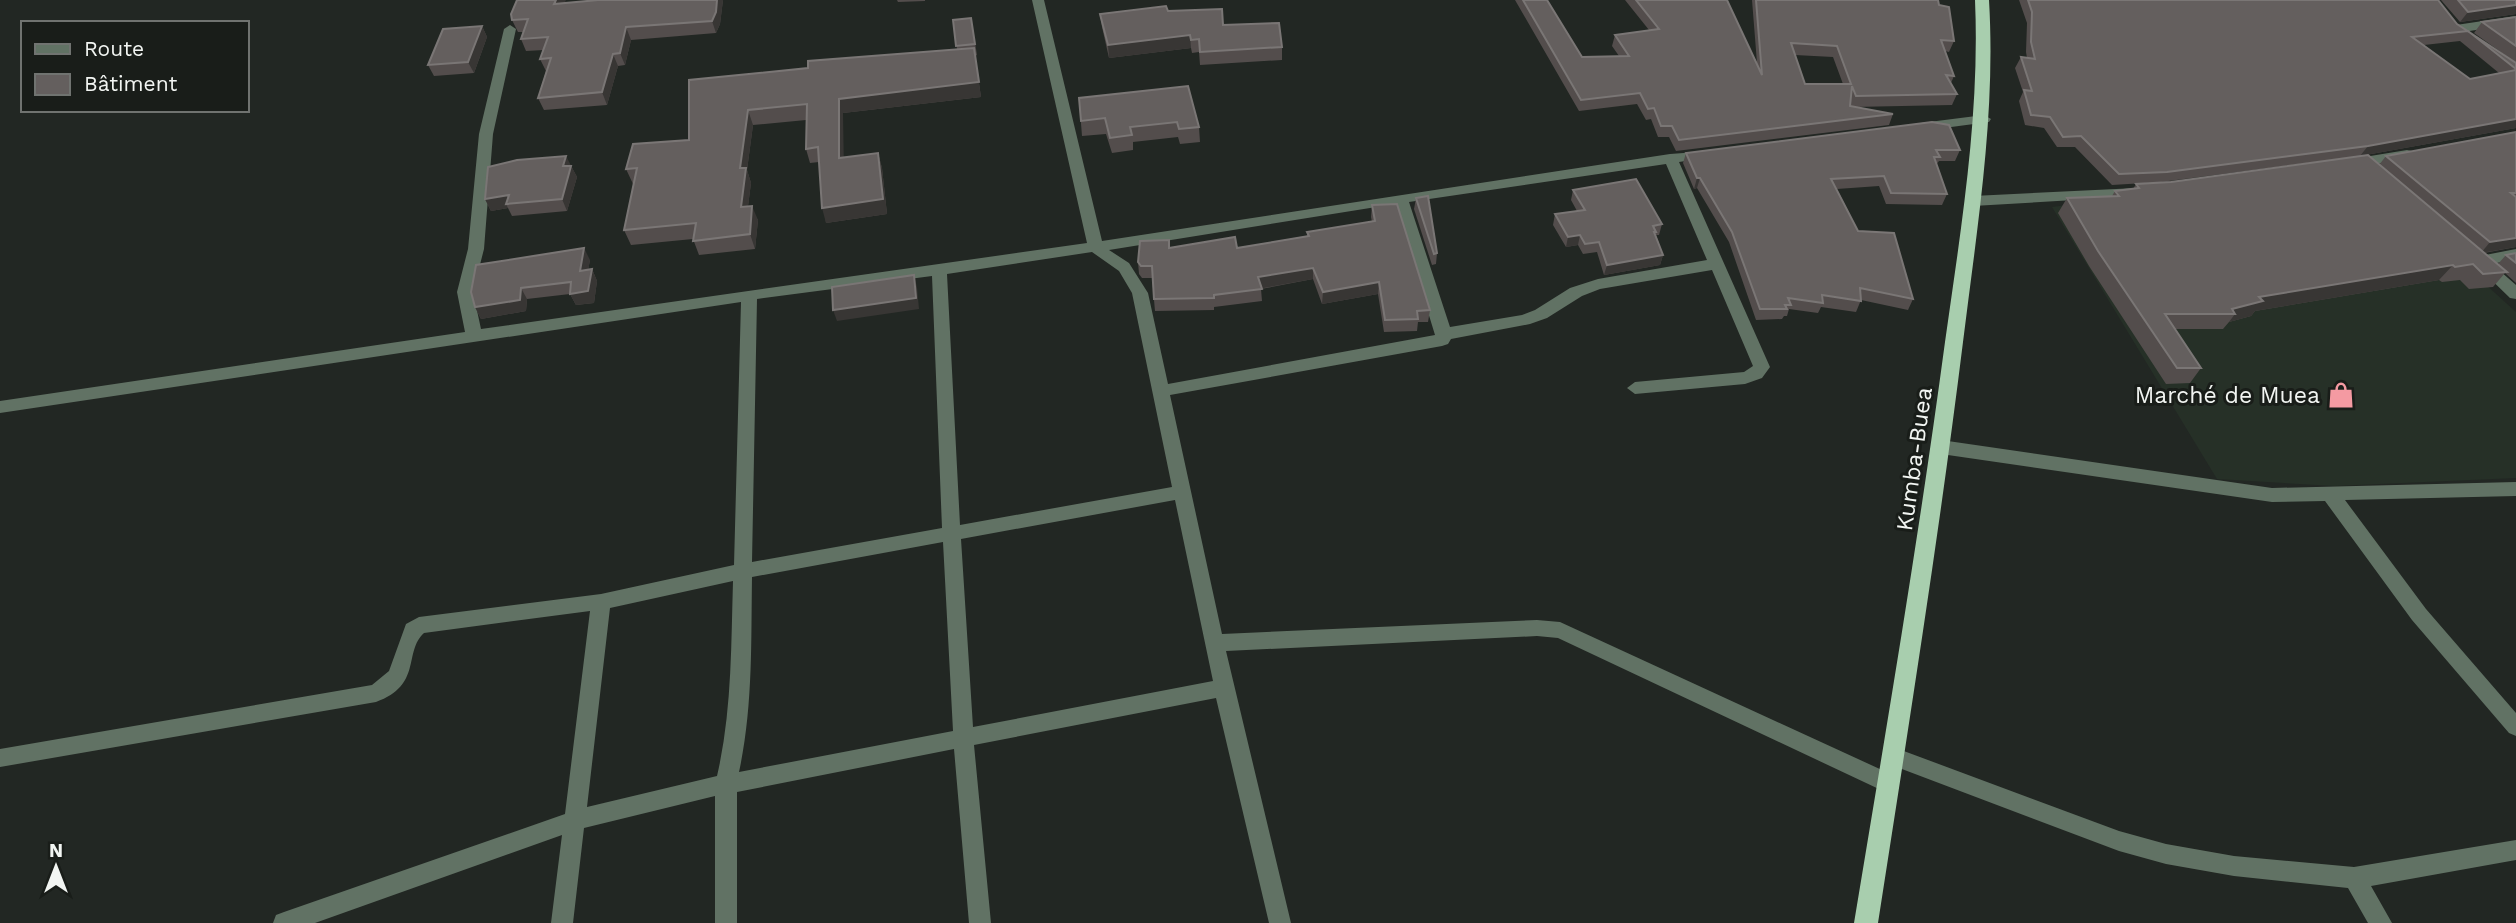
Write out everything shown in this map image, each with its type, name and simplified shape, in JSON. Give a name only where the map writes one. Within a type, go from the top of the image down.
[{"type":"highway","name":"Kumba-Buea","points":[[1866,923],[1941,447],[1984,119],[1986,43],[1982,0]]},
{"type":"street","points":[[1038,0],[1096,248],[1124,267],[1140,293],[1224,688],[1280,923]]},
{"type":"street","points":[[2475,43],[2452,24],[2516,20]]},
{"type":"street","points":[[474,336],[465,292],[476,249],[486,134],[510,29]]},
{"type":"street","points":[[1902,129],[1984,119]]},
{"type":"street","points":[[0,407],[749,295],[1096,248],[1401,198],[1725,151]]},
{"type":"street","points":[[2333,166],[2425,151]]},
{"type":"street","points":[[1635,388],[1745,378],[1756,374],[1762,367],[1670,158]]},
{"type":"street","points":[[2360,163],[2380,179]]},
{"type":"street","points":[[1973,201],[2148,192]]},
{"type":"street","points":[[1161,391],[1442,340],[1444,334],[1401,198]]},
{"type":"street","points":[[2516,254],[2475,256],[2516,294]]},
{"type":"street","points":[[1444,334],[1524,320],[1541,314],[1576,292],[1598,284],[1717,264]]},
{"type":"street","points":[[939,270],[962,739],[980,923]]},
{"type":"street","points":[[726,923],[726,784],[737,733],[740,695],[749,295]]},
{"type":"street","points":[[1941,447],[2273,495],[2516,489]]},
{"type":"street","points":[[0,758],[376,693],[390,688],[397,680],[412,630],[419,625],[601,602],[743,571],[1182,492]]},
{"type":"street","points":[[2331,495],[2396,588],[2488,698],[2516,727]]},
{"type":"street","points":[[562,923],[601,602]]},
{"type":"street","points":[[1215,643],[1537,628],[1560,630],[1888,783]]},
{"type":"street","points":[[284,923],[575,820],[726,784],[1224,688]]},
{"type":"street","points":[[1893,756],[2119,841],[2166,854],[2234,866],[2354,878],[2516,850]]},
{"type":"street","points":[[2354,878],[2381,923]]},
{"type":"shaded area","name":"Marché de Muea","points":[[2356,167],[2516,312],[2516,478],[2334,486],[2217,479],[2052,207]]},
{"type":"building","points":[[517,0],[556,0],[554,4],[598,0],[717,0],[712,21],[626,27],[620,53],[613,54],[602,92],[538,98],[551,58],[540,59],[548,37],[521,39],[528,19],[512,20],[511,14]]},
{"type":"building","points":[[1523,0],[1547,0],[1582,57],[1629,56],[1615,35],[1659,29],[1636,0],[1727,0],[1762,75],[1756,0],[1938,0],[1939,5],[1949,7],[1954,41],[1941,40],[1954,76],[1946,75],[1957,94],[1856,96],[1852,86],[1850,106],[1893,114],[1679,140],[1672,126],[1661,126],[1654,108],[1648,109],[1640,93],[1581,100]],"holes":[[[1791,43],[1837,46],[1851,84],[1805,84]]]},
{"type":"building","points":[[2028,0],[2438,0],[2457,24],[2468,31],[2412,37],[2470,79],[2516,70],[2516,119],[2368,146],[2167,172],[2119,174],[2081,136],[2063,137],[2050,117],[2031,115],[2024,90],[2032,91],[2021,57],[2035,59],[2031,42],[2032,12]]},
{"type":"building","points":[[2458,0],[2516,0],[2516,5],[2468,12]]},
{"type":"building","points":[[1166,6],[1168,11],[1222,9],[1223,25],[1279,23],[1282,47],[1200,52],[1199,39],[1191,40],[1190,35],[1108,45],[1100,14]]},
{"type":"building","points":[[2516,17],[2516,46],[2482,22]]},
{"type":"building","points":[[971,18],[975,44],[956,46],[953,20]]},
{"type":"building","points":[[482,26],[468,62],[428,65],[443,29]]},
{"type":"building","points":[[2470,33],[2516,63],[2516,69]]},
{"type":"building","points":[[974,48],[979,82],[839,99],[839,158],[878,153],[883,199],[822,208],[818,147],[806,149],[807,104],[748,110],[740,168],[746,168],[741,207],[752,206],[750,234],[693,241],[696,223],[624,230],[637,168],[626,169],[633,144],[689,140],[689,80],[808,68],[808,61]]},
{"type":"building","points":[[1188,86],[1199,127],[1179,129],[1177,122],[1130,127],[1132,135],[1110,138],[1105,118],[1081,121],[1079,98]]},
{"type":"building","points":[[1932,122],[1949,125],[1960,150],[1936,150],[1940,157],[1934,157],[1947,194],[1891,193],[1884,176],[1831,179],[1858,231],[1894,233],[1913,299],[1860,288],[1861,301],[1822,295],[1823,303],[1788,298],[1791,305],[1785,305],[1787,309],[1760,309],[1732,232],[1700,178],[1697,178],[1686,153]]},
{"type":"building","points":[[2516,132],[2516,193],[2511,193],[2516,197],[2516,238],[2490,242],[2386,156]]},
{"type":"building","points":[[2368,155],[2507,272],[2483,274],[2473,264],[2453,265],[2259,297],[2263,301],[2232,309],[2235,314],[2165,314],[2201,368],[2177,368],[2098,251],[2067,198],[2119,196],[2115,191],[2139,188],[2136,184],[2171,182]]},
{"type":"building","points":[[566,156],[563,166],[571,166],[562,199],[506,204],[509,195],[485,199],[488,167],[517,160]]},
{"type":"building","points":[[1636,179],[1662,224],[1653,226],[1663,255],[1607,265],[1599,242],[1585,244],[1580,235],[1568,237],[1555,214],[1585,210],[1573,190]]},
{"type":"building","points":[[1428,196],[1437,253],[1434,254],[1416,198]]},
{"type":"building","points":[[1397,204],[1430,310],[1417,311],[1418,319],[1385,320],[1379,282],[1323,292],[1313,268],[1258,277],[1262,289],[1214,295],[1214,298],[1154,299],[1152,266],[1141,266],[1138,262],[1140,241],[1169,240],[1169,248],[1235,237],[1237,248],[1309,236],[1307,232],[1375,221],[1372,205]]},
{"type":"building","points":[[584,248],[580,271],[592,269],[588,291],[570,294],[571,282],[521,288],[520,300],[475,307],[471,292],[476,265]]},
{"type":"building","points":[[2516,253],[2516,263],[2506,255]]},
{"type":"building","points":[[914,275],[916,298],[833,310],[832,287]]},
{"type":"place","name":"Marché de Muea","points":[[2341,395]]}]
